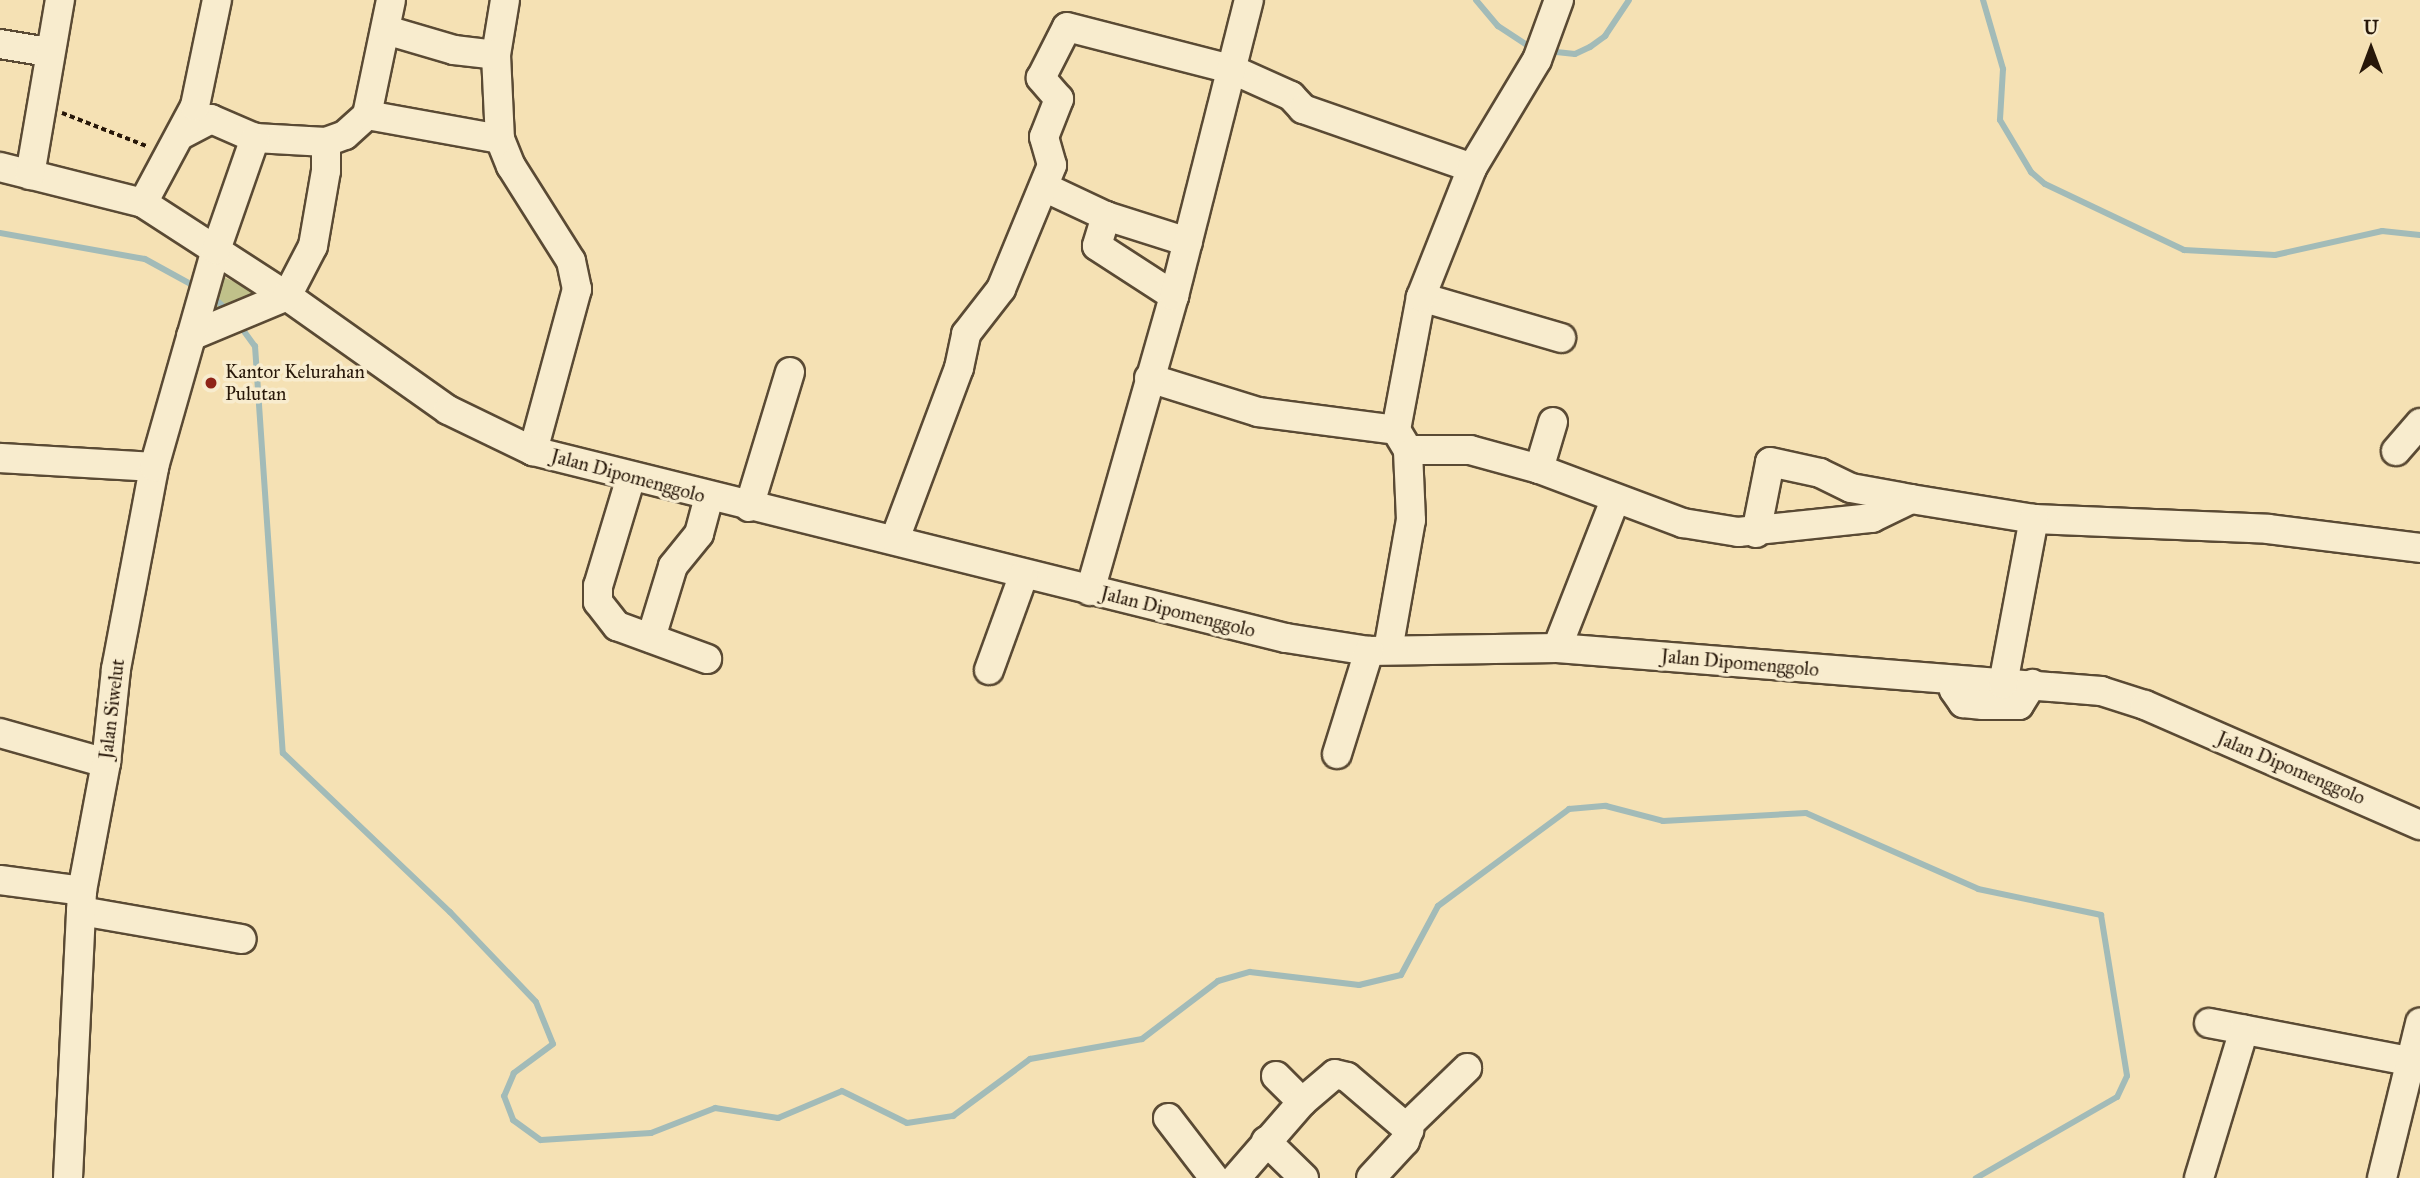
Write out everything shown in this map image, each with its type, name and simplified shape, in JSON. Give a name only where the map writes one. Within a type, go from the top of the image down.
[{"type":"street","points":[[30,175],[48,51],[60,0]]},
{"type":"street","points":[[143,203],[175,145],[204,79],[217,0]]},
{"type":"street","points":[[175,145],[211,119],[255,138],[326,142],[345,135],[367,116],[391,0]]},
{"type":"street","points":[[505,0],[496,55],[500,139],[576,275],[572,310],[533,451]]},
{"type":"street","points":[[1090,591],[1174,296],[1249,0]]},
{"type":"street","points":[[1337,754],[1378,651],[1411,520],[1402,440],[1422,298],[1472,168],[1541,49],[1559,0]]},
{"type":"street","points":[[895,539],[959,368],[966,334],[1001,289],[1052,164],[1044,137],[1059,99],[1041,78],[1067,27],[1231,69],[1291,96],[1303,109],[1472,168]]},
{"type":"street","points":[[386,30],[454,50],[496,55]]},
{"type":"street","points":[[0,44],[48,51]]},
{"type":"street","points":[[367,116],[500,139]]},
{"type":"street","name":"Jalan Siwelut","points":[[68,1178],[82,901],[106,763],[116,669],[154,467],[209,275],[255,138]]},
{"type":"street","points":[[191,336],[287,296],[313,246],[326,171],[326,142]]},
{"type":"street","name":"Jalan Dipomenggolo","points":[[0,167],[143,203],[209,275],[287,296],[448,410],[533,451],[749,507],[895,539],[1090,591],[1286,638],[1378,651],[1557,648],[2101,691],[2145,705],[2420,825]]},
{"type":"street","points":[[1044,187],[1106,216],[1188,242]]},
{"type":"street","points":[[1106,216],[1097,246],[1174,296]]},
{"type":"street","points":[[1422,298],[1561,338]]},
{"type":"street","points":[[749,507],[789,372]]},
{"type":"street","points":[[1149,378],[1258,412],[1455,448],[1539,469],[1615,500],[1683,523],[1756,533],[1882,516],[1911,499]]},
{"type":"street","points":[[1539,469],[1553,422]]},
{"type":"street","points":[[2396,451],[2420,423]]},
{"type":"street","points":[[0,458],[154,467]]},
{"type":"street","points":[[1756,533],[1770,463],[1820,473],[1851,488],[2034,519],[2268,528],[2420,548]]},
{"type":"street","points":[[631,477],[598,586],[598,602],[617,626],[707,659]]},
{"type":"street","points":[[651,638],[673,566],[699,534],[709,497]]},
{"type":"street","points":[[1557,648],[1615,500]]},
{"type":"street","points":[[2003,684],[2034,519]]},
{"type":"street","points":[[989,670],[1024,574]]},
{"type":"street","points":[[1955,681],[1954,690],[1962,703],[1983,705],[2020,705],[2032,684]]},
{"type":"street","points":[[0,733],[106,763]]},
{"type":"street","points":[[0,880],[242,939]]},
{"type":"street","points":[[2209,1023],[2409,1061]]},
{"type":"street","points":[[2382,1178],[2420,1023]]},
{"type":"street","points":[[2199,1178],[2244,1030]]},
{"type":"street","points":[[1406,1127],[1467,1068]]},
{"type":"street","points":[[1236,1178],[1302,1102],[1332,1074],[1339,1074],[1410,1133],[1371,1178]]},
{"type":"street","points":[[1276,1076],[1302,1102]]},
{"type":"street","points":[[1168,1118],[1214,1178]]},
{"type":"street","points":[[1266,1141],[1304,1178]]},
{"type":"path","points":[[41,104],[175,145]]},
{"type":"green space","points":[[217,274],[253,290],[255,301],[203,324]]},
{"type":"waterway","points":[[1476,0],[1498,26],[1533,49]]},
{"type":"waterway","points":[[1547,51],[1575,54],[1590,47],[1605,36],[1629,0]]},
{"type":"waterway","points":[[1983,0],[2003,69],[2000,120],[2031,172],[2045,184],[2184,250],[2275,255],[2382,231],[2420,235]]},
{"type":"waterway","points":[[0,233],[145,259],[196,287]]},
{"type":"waterway","points":[[212,296],[229,312]]},
{"type":"waterway","points":[[238,323],[255,346],[283,753],[450,912],[536,1002],[553,1044],[514,1073],[504,1096],[513,1120],[541,1140],[651,1133],[715,1108],[778,1118],[842,1091],[907,1123],[953,1116],[1030,1059],[1142,1039],[1218,981],[1250,972],[1359,985],[1401,975],[1438,906],[1569,809],[1606,806],[1663,821],[1806,813],[1978,889],[2101,915],[2127,1076],[2117,1097],[1976,1178]]},
{"type":"place","name":"Kantor Kelurahan Pulutan","points":[[211,383]]}]
